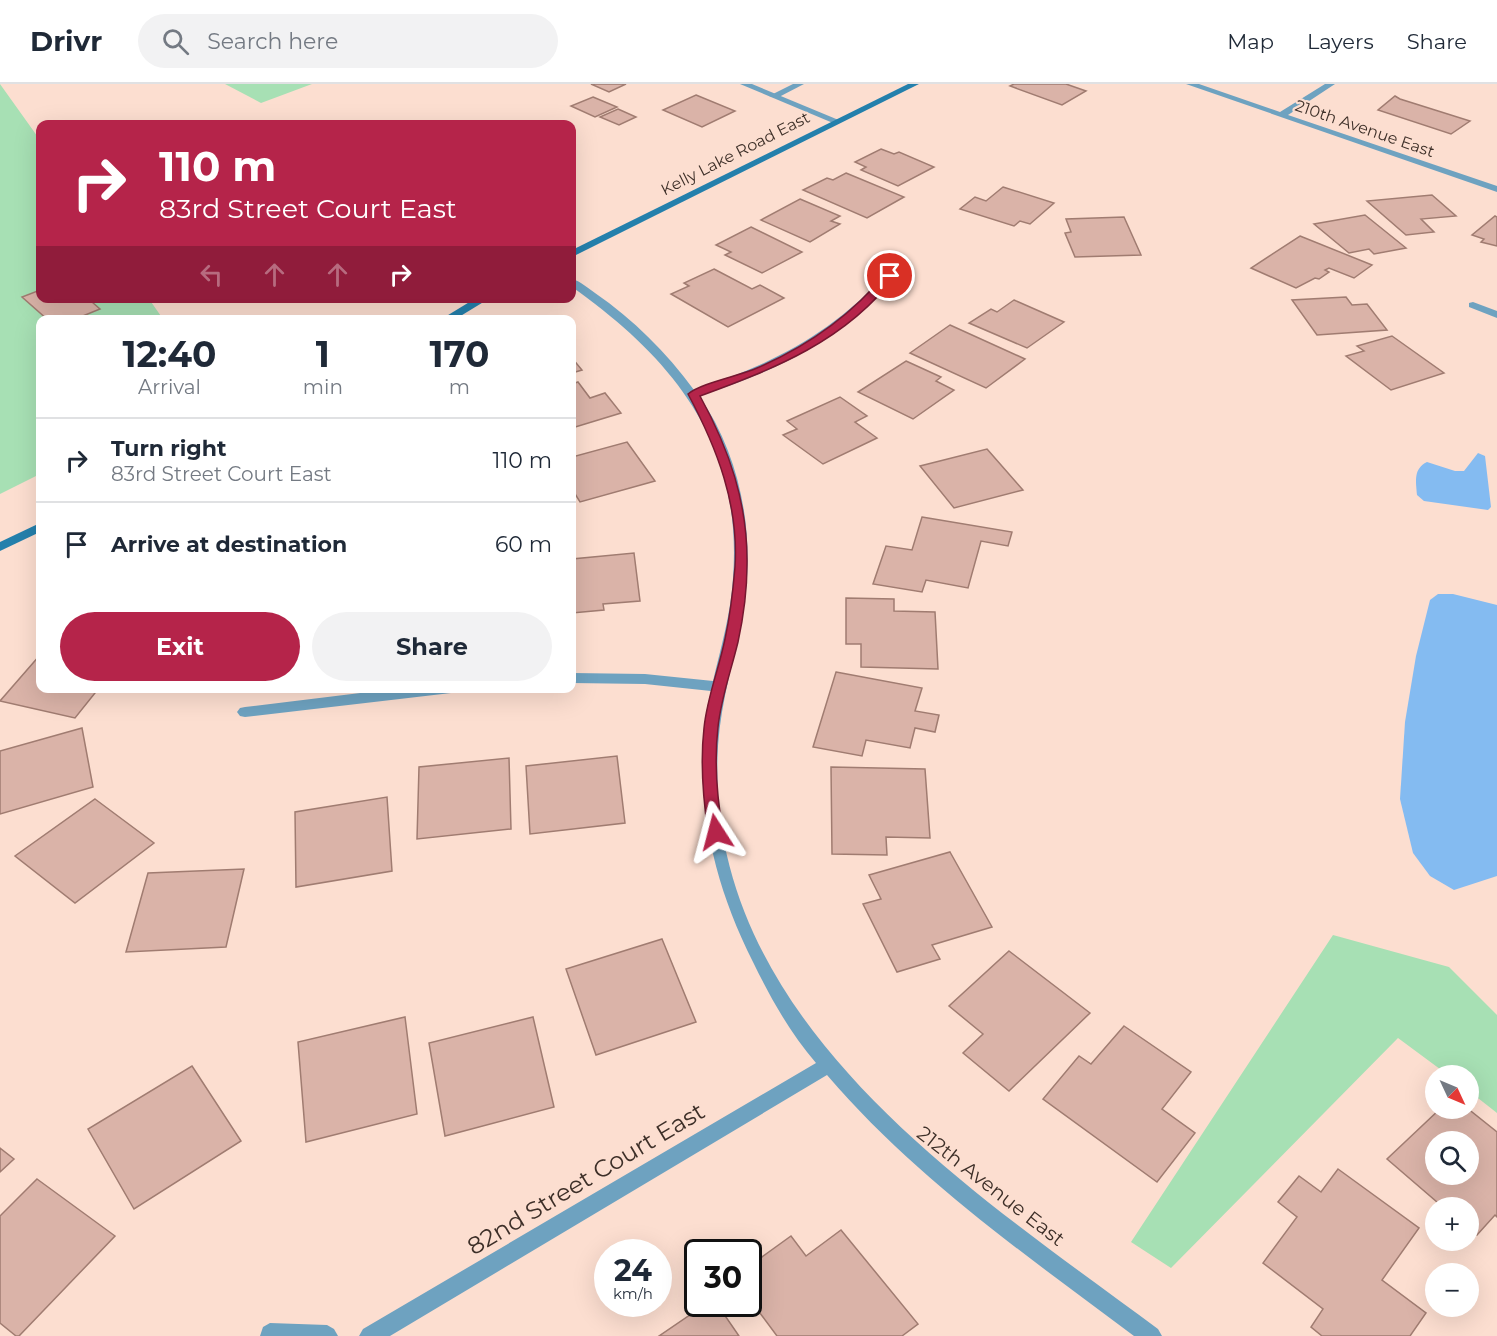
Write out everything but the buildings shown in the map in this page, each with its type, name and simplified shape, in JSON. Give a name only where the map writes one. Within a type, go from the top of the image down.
[{"type":"street","points":[[744,84],[836,122]]},
{"type":"street","points":[[774,96],[800,84]]},
{"type":"street","name":"Kelly Lake Road East","points":[[576,252],[915,84]]},
{"type":"street","name":"210th Avenue East","points":[[1190,84],[1497,189]]},
{"type":"street","points":[[1281,115],[1331,84]]},
{"type":"street","points":[[693,394],[759,371],[799,352],[842,324],[868,302],[890,276]]},
{"type":"street","name":"212th Avenue East","points":[[576,285],[639,332],[666,358],[693,394],[715,433],[733,484],[739,516],[741,566],[732,640],[711,728],[709,792],[719,852],[742,924],[776,990],[828,1065],[854,1095],[924,1164],[1151,1336]]},
{"type":"street","points":[[454,315],[476,303]]},
{"type":"street","points":[[1473,305],[1497,315]]},
{"type":"street","points":[[0,547],[36,529]]},
{"type":"street","points":[[576,678],[645,679],[719,687]]},
{"type":"street","points":[[245,712],[408,693]]},
{"type":"street","name":"82nd Street Court East","points":[[370,1336],[828,1065]]},
{"type":"street","points":[[270,1334],[327,1336]]},
{"type":"green space","points":[[0,84],[36,134],[36,303],[152,303],[160,315],[36,315],[36,476],[0,494]]},
{"type":"green space","points":[[225,84],[312,84],[261,103]]},
{"type":"green space","points":[[1333,935],[1449,967],[1497,1015],[1497,1113],[1479,1099],[1479,1065],[1434,1065],[1398,1038],[1171,1268],[1131,1242]]},
{"type":"water","points":[[1478,453],[1485,456],[1491,507],[1488,510],[1424,501],[1417,495],[1417,472],[1427,462],[1455,471],[1464,471]]},
{"type":"water","points":[[1438,594],[1453,594],[1497,605],[1497,876],[1454,890],[1430,876],[1413,853],[1400,799],[1405,722],[1416,656],[1430,600]]},
{"type":"route","points":[[716,832],[709,792],[711,728],[732,640],[741,566],[739,516],[733,484],[715,433],[693,394],[759,371],[799,352],[842,324],[868,302],[890,276]]}]
